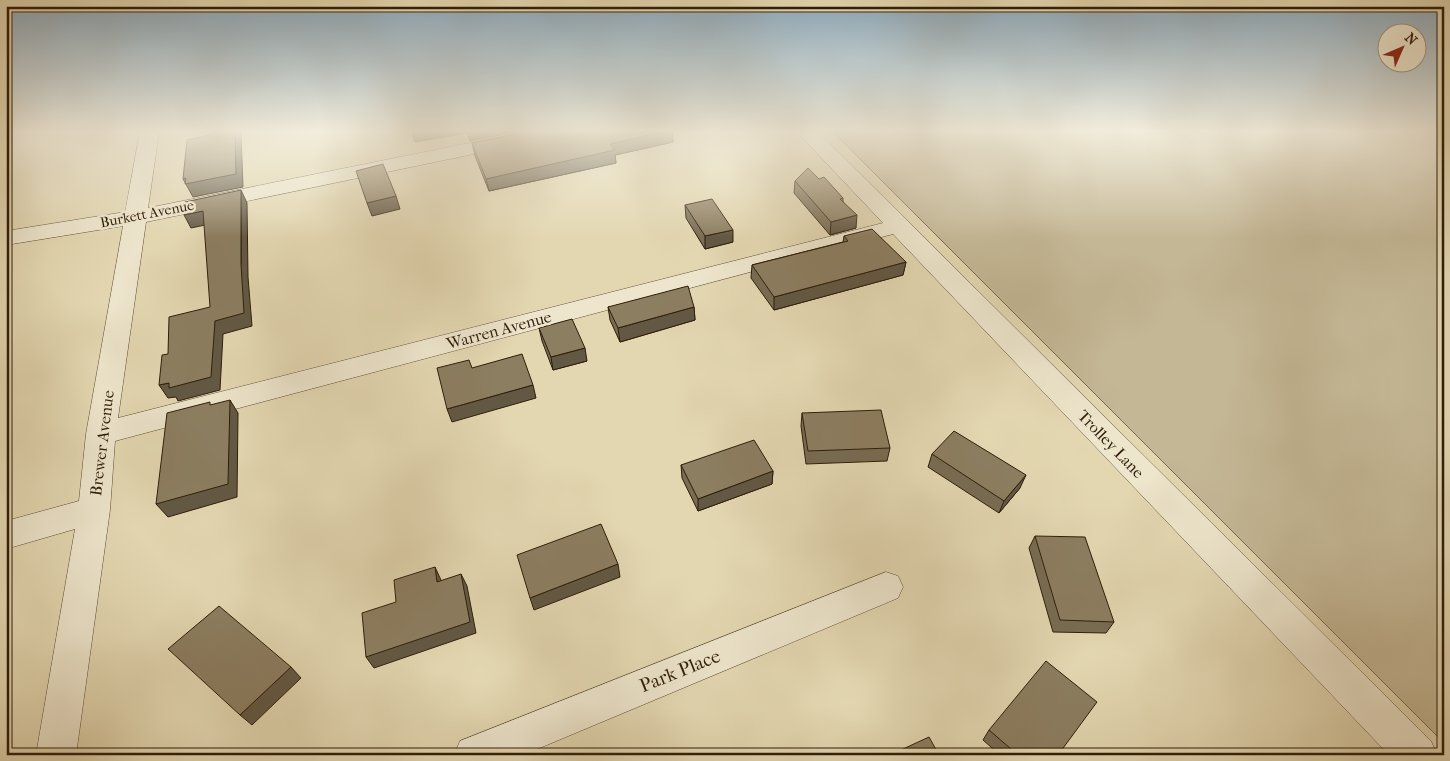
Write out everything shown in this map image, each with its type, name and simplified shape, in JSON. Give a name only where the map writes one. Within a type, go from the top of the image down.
[{"type":"street","name":"Brewer Avenue","points":[[56,755],[94,510],[101,434],[144,168]]},
{"type":"street","name":"Burkett Avenue","points":[[6,238],[136,217],[378,168]]},
{"type":"street","name":"Trolley Lane","points":[[841,168],[1416,755]]},
{"type":"street","name":"Warren Avenue","points":[[101,434],[897,226]]},
{"type":"street","points":[[6,535],[94,510]]},
{"type":"street","name":"Park Place","points":[[474,755],[886,586]]},
{"type":"shaded area","points":[[869,168],[1444,168],[1444,743]]},
{"type":"building","points":[[184,168],[236,168],[236,174],[185,184],[186,178],[183,179]]},
{"type":"building","points":[[369,168],[384,168],[396,196],[367,203],[356,171]]},
{"type":"building","points":[[482,168],[537,168],[486,179]]},
{"type":"building","points":[[808,168],[819,179],[824,177],[843,198],[840,199],[857,215],[831,222],[795,181]]},
{"type":"building","points":[[241,190],[241,264],[244,313],[215,321],[211,377],[169,388],[169,383],[159,385],[162,355],[168,354],[169,317],[210,307],[203,211],[184,215],[185,202]]},
{"type":"building","points":[[712,199],[733,230],[705,236],[685,205]]},
{"type":"building","points":[[872,229],[906,262],[774,297],[752,265],[848,241],[844,236]]},
{"type":"building","points":[[688,286],[694,307],[618,328],[608,307]]},
{"type":"building","points":[[572,319],[585,348],[551,357],[539,328]]},
{"type":"building","points":[[522,354],[533,385],[447,409],[437,368],[469,360],[472,368]]},
{"type":"building","points":[[230,400],[228,484],[156,504],[167,413],[210,402],[210,405]]},
{"type":"building","points":[[881,410],[890,448],[808,451],[802,413]]},
{"type":"building","points":[[954,431],[1026,475],[1004,501],[932,454]]},
{"type":"building","points":[[754,440],[773,471],[698,499],[681,465]]},
{"type":"building","points":[[601,524],[618,564],[530,598],[517,555]]},
{"type":"building","points":[[1035,536],[1085,537],[1114,622],[1060,620]]},
{"type":"building","points":[[435,567],[437,582],[461,574],[470,622],[366,657],[362,613],[396,602],[394,580]]},
{"type":"building","points":[[219,606],[291,667],[240,715],[168,649]]},
{"type":"building","points":[[1046,661],[1097,702],[1058,755],[1018,755],[989,730]]},
{"type":"building","points":[[929,737],[939,755],[890,755]]}]
